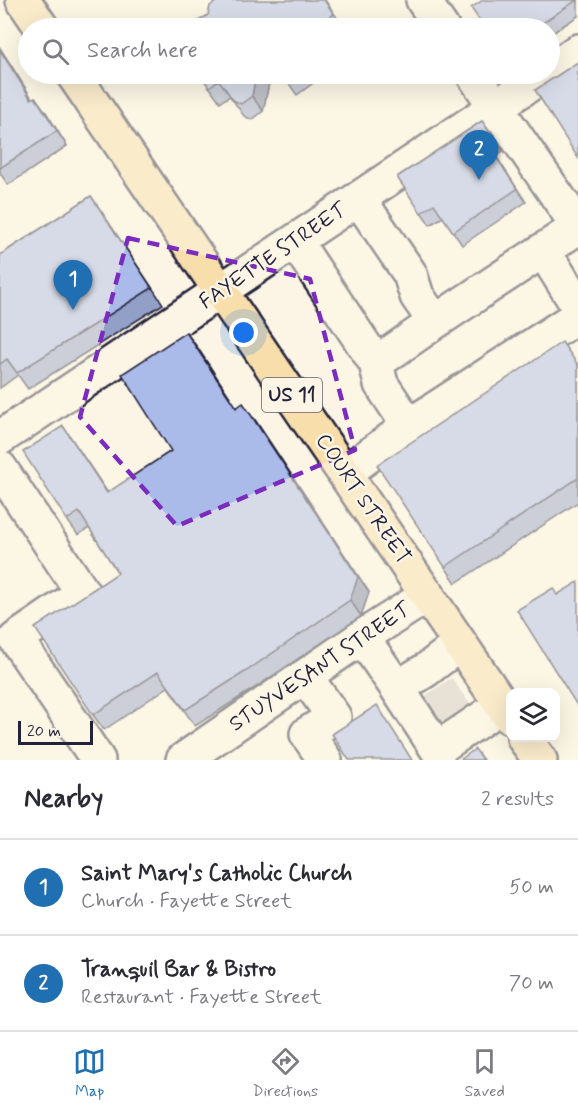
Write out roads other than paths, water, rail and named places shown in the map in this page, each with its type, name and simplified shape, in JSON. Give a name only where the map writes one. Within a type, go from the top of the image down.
[{"type":"main road","points":[[23,0],[35,18]]},
{"type":"main road","name":"COURT STREET","points":[[80,84],[506,711]]},
{"type":"main road","points":[[527,742],[540,760]]},
{"type":"street","points":[[423,0],[435,18]]},
{"type":"street","points":[[560,63],[578,51]]},
{"type":"street","points":[[376,363],[578,226],[480,84]]},
{"type":"street","name":"FAYETTE STREET","points":[[0,438],[531,84]]},
{"type":"street","points":[[359,199],[410,274],[417,296],[435,322]]},
{"type":"street","points":[[295,241],[376,363],[381,384],[409,426]]},
{"type":"street","points":[[543,250],[578,306]]},
{"type":"street","points":[[345,473],[409,426],[578,316]]},
{"type":"street","points":[[0,468],[83,593],[16,639],[98,760]]},
{"type":"street","name":"STUYVESANT STREET","points":[[183,760],[362,637],[428,595]]},
{"type":"street","points":[[362,637],[437,749],[463,724],[506,711]]},
{"type":"street","points":[[397,688],[432,678],[460,644]]},
{"type":"street","points":[[305,676],[334,717],[307,734],[325,760]]},
{"type":"tunnel","points":[[438,687],[460,719]]},
{"type":"place","name":"Tranquil Bar & Bistro","points":[[479,180]]},
{"type":"place","name":"Saint Mary's Catholic Church","points":[[73,310]]}]
